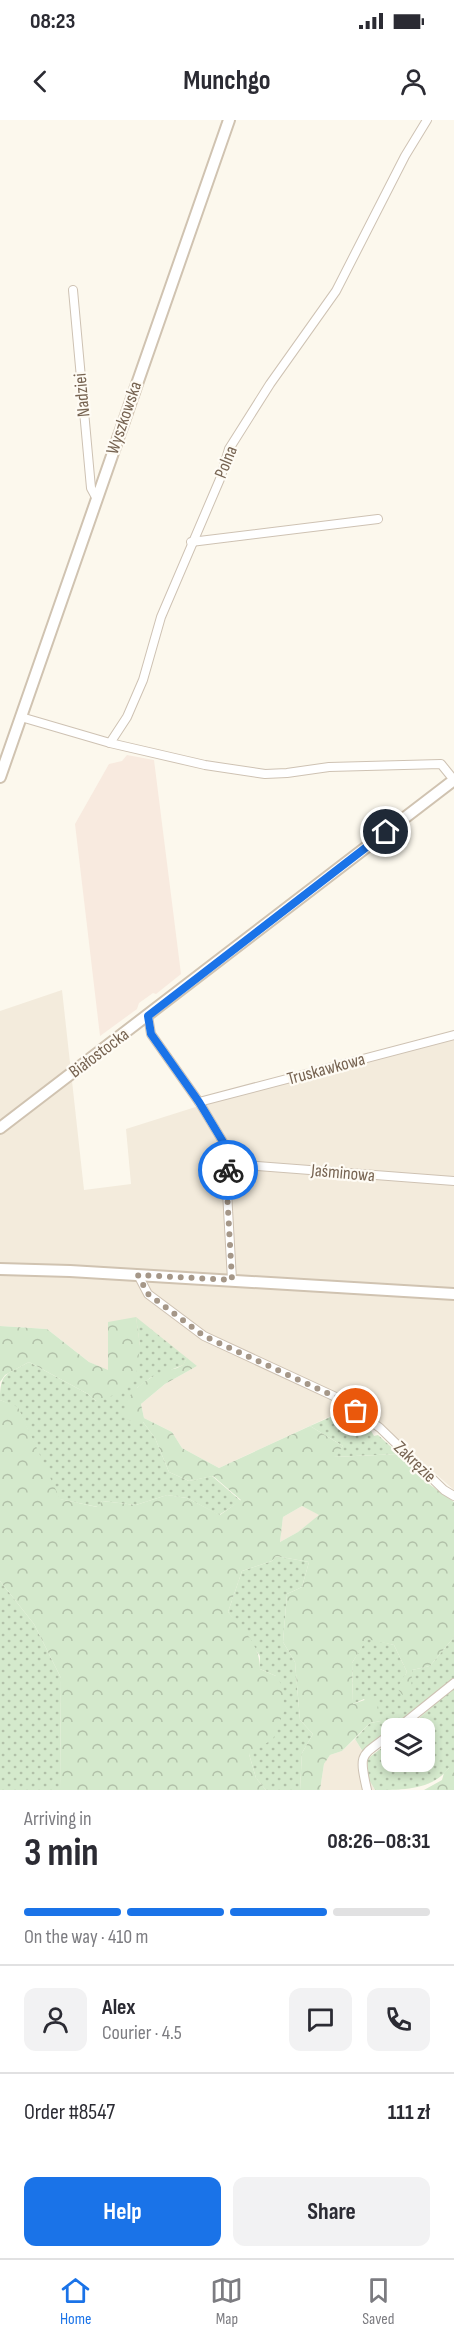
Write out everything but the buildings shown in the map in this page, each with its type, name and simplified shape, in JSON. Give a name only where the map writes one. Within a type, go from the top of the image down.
[{"type":"street","name":"Wyszkowska","points":[[0,777],[229,120]]},
{"type":"street","name":"Polna","points":[[110,743],[127,717],[143,680],[161,617],[191,542],[220,479],[230,449],[270,384],[336,291],[405,156],[427,120]]},
{"type":"street","name":"Nadziei","points":[[73,290],[91,488],[97,499]]},
{"type":"street","points":[[191,542],[378,519]]},
{"type":"street","points":[[21,717],[110,743],[205,765],[265,774],[329,767],[441,764],[454,780]]},
{"type":"street","name":"Białostocka","points":[[0,1128],[454,780]]},
{"type":"street","points":[[148,1016],[151,1034],[199,1102],[234,1160],[226,1174],[232,1280]]},
{"type":"street","name":"Truskawkowa","points":[[199,1102],[454,1035]]},
{"type":"street","name":"Jaśminowa","points":[[234,1160],[244,1165],[454,1181]]},
{"type":"street","points":[[0,1269],[454,1294]]},
{"type":"street","name":"Zakręzie","points":[[138,1275],[148,1294],[204,1336],[340,1399],[380,1428],[444,1490],[454,1496]]},
{"type":"street","points":[[410,1718],[454,1683]]},
{"type":"street","points":[[368,1790],[361,1762],[364,1755],[381,1742]]},
{"type":"shaded area","points":[[127,755],[154,760],[181,974],[156,994],[153,993],[139,1003],[137,1009],[100,1036],[75,824],[109,764],[122,761]]},
{"type":"shaded area","points":[[62,990],[84,1190],[131,1184],[126,1129],[224,1098],[454,1040],[454,1490],[357,1404],[219,1468],[182,1448],[172,1432],[144,1418],[141,1404],[165,1384],[197,1366],[108,1371],[89,1362],[47,1329],[0,1326],[0,1011]]},
{"type":"shaded area","points":[[302,1506],[320,1515],[280,1542],[283,1517]]},
{"type":"shaded area","points":[[355,1739],[367,1759],[368,1778],[375,1790],[320,1790],[324,1764],[330,1755],[342,1751]]},
{"type":"green space","points":[[136,1317],[187,1358],[183,1365],[150,1378],[137,1388],[134,1422],[143,1422],[155,1438],[169,1472],[189,1481],[212,1476],[241,1501],[219,1515],[187,1498],[167,1495],[136,1505],[102,1501],[98,1507],[59,1499],[18,1408],[0,1400],[1,1384],[6,1375],[29,1362],[88,1394],[96,1401],[140,1346]]},
{"type":"green space","points":[[136,1317],[140,1346],[136,1377],[117,1394],[96,1401],[88,1394],[29,1362],[5,1375],[0,1382],[0,1326],[47,1329],[89,1362],[108,1370],[108,1322]]},
{"type":"green space","points":[[187,1358],[197,1366],[165,1384],[141,1404],[144,1418],[172,1432],[182,1448],[219,1468],[310,1426],[343,1446],[334,1457],[399,1454],[429,1484],[454,1502],[454,1637],[430,1666],[412,1670],[411,1694],[404,1697],[397,1688],[407,1672],[394,1645],[367,1639],[352,1663],[353,1704],[376,1696],[381,1721],[370,1723],[342,1751],[330,1755],[324,1764],[320,1790],[300,1790],[302,1753],[313,1734],[300,1720],[295,1662],[283,1642],[287,1594],[302,1587],[309,1562],[276,1556],[272,1561],[242,1571],[228,1612],[254,1645],[260,1669],[276,1676],[283,1687],[284,1711],[273,1739],[249,1754],[256,1778],[266,1790],[60,1790],[61,1678],[34,1624],[0,1581],[0,1400],[18,1407],[60,1499],[97,1507],[102,1501],[136,1505],[167,1495],[187,1498],[220,1515],[241,1500],[213,1476],[189,1481],[169,1472],[155,1438],[143,1422],[127,1419],[126,1403],[136,1389],[158,1374],[183,1365]],"holes":[[[302,1506],[319,1515],[298,1532],[280,1542],[283,1517]]]},
{"type":"green space","points":[[346,1410],[350,1412],[348,1415],[352,1418],[356,1417],[370,1429],[374,1436],[378,1435],[399,1454],[333,1457],[343,1446],[310,1426]]},
{"type":"green space","points":[[276,1556],[309,1562],[302,1587],[287,1594],[283,1642],[295,1662],[300,1720],[313,1734],[302,1753],[300,1790],[266,1790],[256,1778],[249,1754],[276,1676],[260,1669],[260,1656],[228,1612],[242,1571],[272,1561]]},
{"type":"green space","points":[[0,1581],[34,1624],[61,1678],[60,1790],[0,1790]]},
{"type":"green space","points":[[454,1637],[454,1679],[407,1718],[381,1718],[381,1721],[364,1699],[353,1704],[352,1663],[367,1638],[394,1645],[407,1672],[398,1688],[411,1675],[412,1670],[430,1666]]},
{"type":"green space","points":[[454,1687],[454,1768],[449,1768],[426,1785],[396,1790],[375,1790],[368,1778],[367,1759],[381,1748],[381,1772],[435,1772],[435,1718],[419,1718]]},
{"type":"green space","points":[[381,1721],[381,1738],[363,1752],[355,1739],[370,1723]]},
{"type":"green space","points":[[449,1768],[454,1768],[454,1790],[424,1790],[442,1780]]},
{"type":"way so far","points":[[228,1170],[226,1174],[232,1280],[138,1275],[148,1294],[204,1336],[340,1399],[356,1411]]},
{"type":"route","points":[[228,1170],[234,1160],[199,1102],[151,1034],[148,1016],[386,832]]}]
